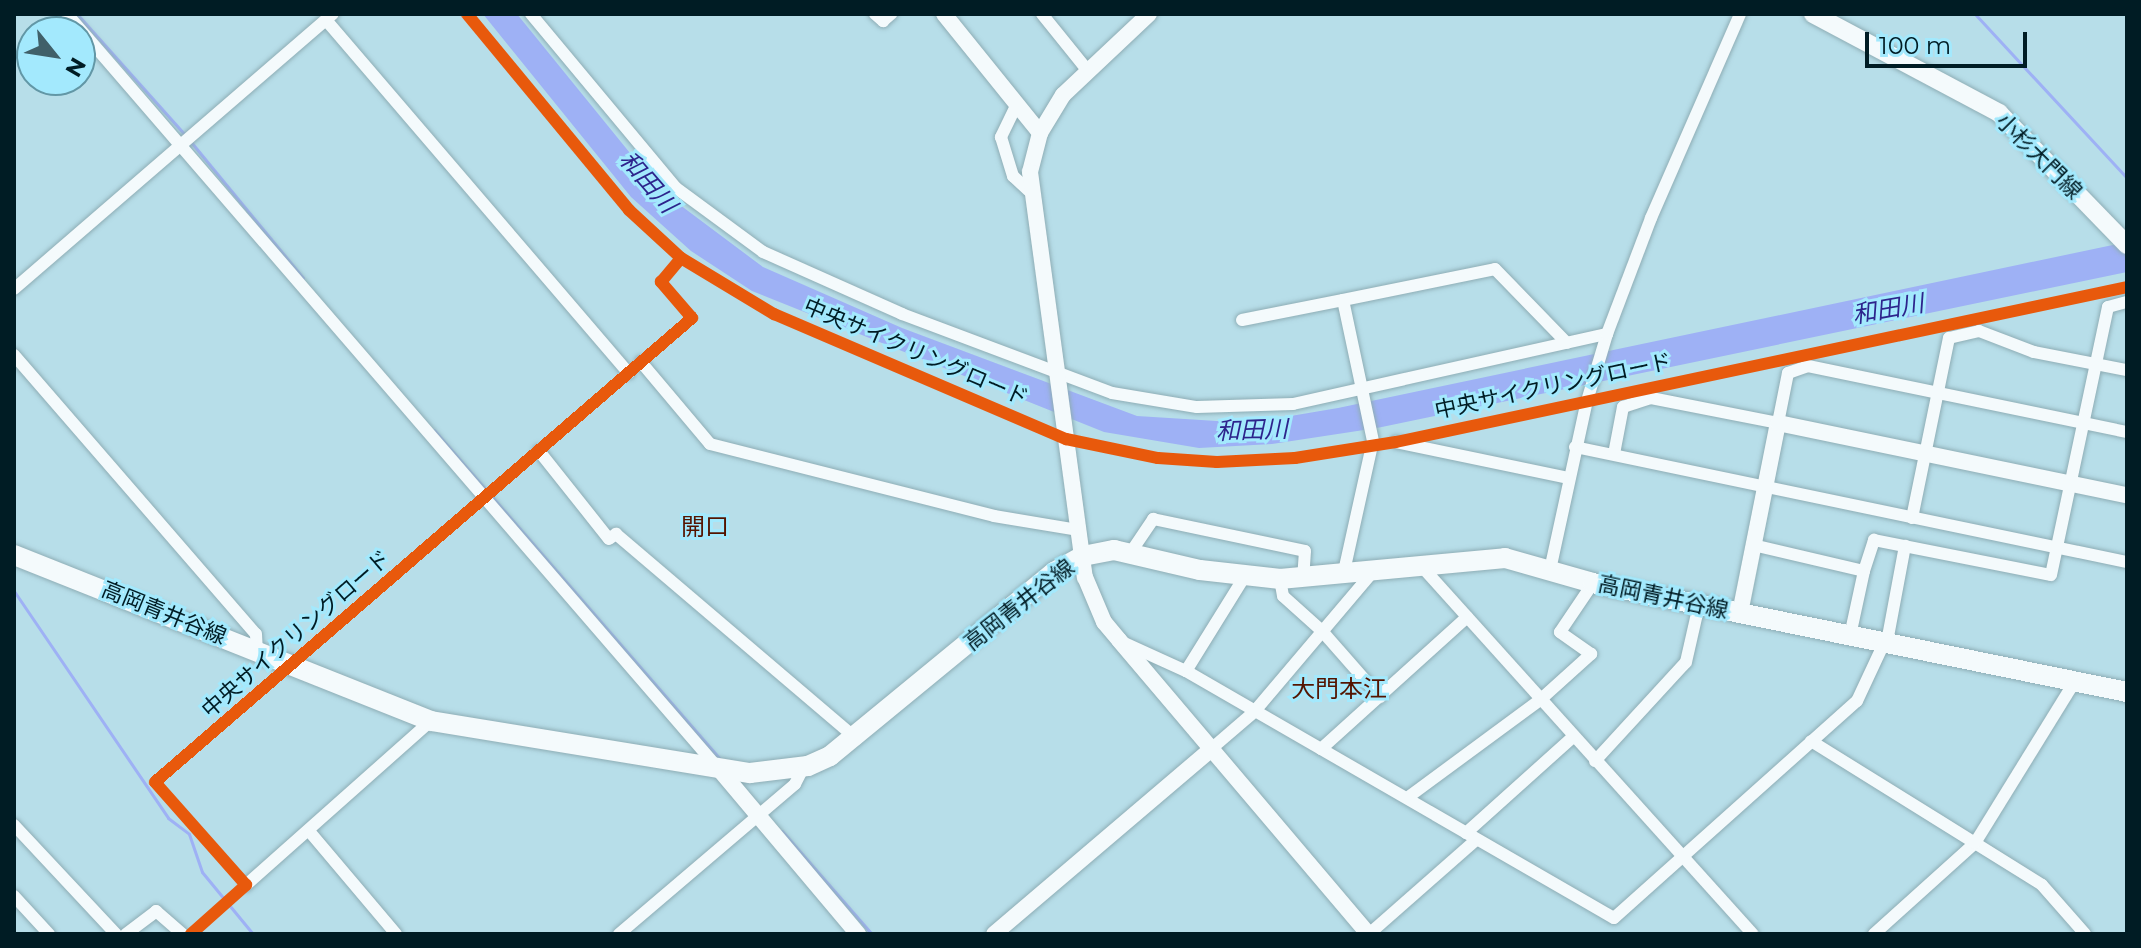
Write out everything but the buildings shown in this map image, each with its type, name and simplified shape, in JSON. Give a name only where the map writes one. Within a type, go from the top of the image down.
[{"type":"main road","name":"小杉大門線","points":[[1813,14],[1999,113],[2121,238]]},
{"type":"main road","name":"高岡青井谷線","points":[[14,555],[431,721],[750,773],[804,766],[857,739],[1010,607],[1083,556],[1131,552],[1245,576],[1280,579],[1424,569],[1480,557],[2127,692]]},
{"type":"street","points":[[67,14],[858,934]]},
{"type":"street","points":[[531,14],[676,188],[763,252],[902,314],[1127,397],[1197,407],[1293,404],[1607,334]]},
{"type":"street","points":[[875,14],[883,21],[891,14]]},
{"type":"street","points":[[944,14],[1040,133]]},
{"type":"street","points":[[1042,14],[1084,66]]},
{"type":"street","points":[[1149,14],[1063,95],[1040,133],[1028,190],[1083,556],[1093,599],[1119,640],[1368,934],[1573,737]]},
{"type":"street","points":[[1550,570],[1575,447],[1607,334],[1651,218],[1740,14]]},
{"type":"street","points":[[14,289],[330,17],[629,373]]},
{"type":"street","points":[[1017,104],[1001,137],[1013,176],[1028,190]]},
{"type":"street","points":[[1242,320],[1495,269],[1567,343]]},
{"type":"street","points":[[1343,300],[1373,441],[1343,576]]},
{"type":"street","points":[[1850,636],[1874,540],[2051,575],[2108,307],[2127,302]]},
{"type":"street","points":[[1912,518],[1949,338],[1979,331],[2034,352],[2127,370]]},
{"type":"street","points":[[14,355],[256,634],[257,651]]},
{"type":"street","points":[[641,362],[710,444],[994,516],[1079,530]]},
{"type":"street","points":[[1740,613],[1788,373],[1808,366],[2127,432]]},
{"type":"street","points":[[1614,454],[1623,407],[1651,398],[2127,495]]},
{"type":"street","points":[[1396,442],[1569,478]]},
{"type":"street","points":[[1575,447],[2127,562]]},
{"type":"street","points":[[539,451],[609,539],[616,534],[857,739]]},
{"type":"street","points":[[1131,552],[1153,519],[1305,551],[1303,579]]},
{"type":"street","points":[[1753,545],[1864,571]]},
{"type":"street","points":[[1119,640],[1186,671],[1614,918],[1860,697],[1886,642],[1905,546]]},
{"type":"street","points":[[1424,569],[1753,934]]},
{"type":"street","points":[[994,934],[1254,712],[1371,574]]},
{"type":"street","points":[[1186,671],[1245,576]]},
{"type":"street","points":[[1280,579],[1283,596],[1322,631],[1380,697]]},
{"type":"street","points":[[1407,798],[1540,700],[1591,654],[1560,632],[1593,583]]},
{"type":"street","points":[[1595,761],[1686,662],[1699,605]]},
{"type":"street","points":[[1321,749],[1467,617]]},
{"type":"street","points":[[1874,934],[1975,843],[2075,681]]},
{"type":"street","points":[[246,885],[431,721]]},
{"type":"street","points":[[1811,741],[2042,885],[2085,934]]},
{"type":"street","points":[[619,934],[795,784],[804,766]]},
{"type":"street","points":[[14,825],[116,934]]},
{"type":"street","points":[[309,831],[396,934]]},
{"type":"street","points":[[14,896],[49,934]]},
{"type":"street","points":[[126,934],[156,911],[182,934]]},
{"type":"water","name":"和田川","points":[[483,14],[517,14],[660,190],[763,267],[902,328],[1137,416],[1249,423],[1338,408],[2127,242],[2127,272],[1377,428],[1272,444],[1199,448],[1104,432],[752,291],[691,251],[631,197]]},
{"type":"waterway","points":[[77,14],[186,136]]},
{"type":"waterway","points":[[1975,14],[2127,178]]},
{"type":"waterway","points":[[191,142],[303,278]]},
{"type":"waterway","points":[[434,430],[720,759]]},
{"type":"waterway","points":[[14,591],[168,818],[189,834],[202,872],[253,934]]},
{"type":"waterway","points":[[782,831],[872,934]]},
{"type":"cycle path","points":[[467,14],[629,210],[681,258]]},
{"type":"cycle path","name":"中央サイクリングロード","points":[[191,934],[246,885],[155,782],[692,318],[661,282],[681,258],[774,314],[1066,439],[1158,458],[1217,462],[1295,458],[1396,442],[2127,287]]},
{"type":"district","name":"開口","points":[[705,527]]},
{"type":"district","name":"大門本江","points":[[1339,689]]}]
